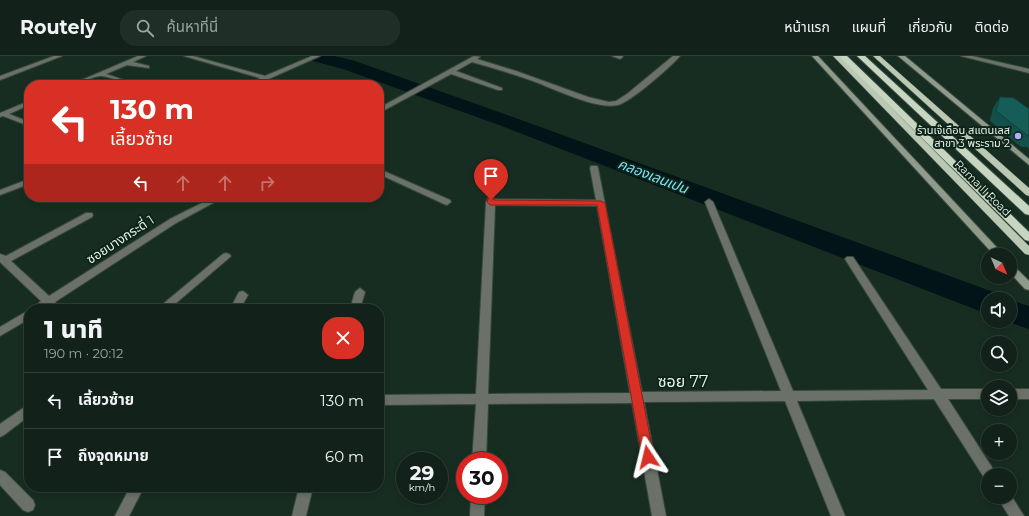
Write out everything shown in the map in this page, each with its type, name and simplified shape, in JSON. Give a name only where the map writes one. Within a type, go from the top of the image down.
[{"type":"highway","name":"Rama II Road","points":[[836,56],[1029,252]]},
{"type":"highway","points":[[843,56],[1029,238]]},
{"type":"highway","points":[[861,56],[1029,212]]},
{"type":"highway","name":"Rama II Road","points":[[876,56],[1029,193]]},
{"type":"main road","points":[[815,56],[993,248]]},
{"type":"main road","points":[[901,56],[1029,164]]},
{"type":"main road","points":[[1017,274],[1029,287]]},
{"type":"street","points":[[0,78],[59,56]]},
{"type":"street","points":[[85,80],[143,56]]},
{"type":"street","points":[[187,56],[265,78]]},
{"type":"street","points":[[208,62],[221,56]]},
{"type":"street","points":[[384,108],[478,56]]},
{"type":"street","points":[[472,60],[527,77],[581,97],[602,103],[613,104],[625,99],[677,56]]},
{"type":"street","points":[[964,56],[1029,71]]},
{"type":"street","points":[[261,80],[315,57]]},
{"type":"street","points":[[127,63],[147,67]]},
{"type":"street","points":[[450,71],[500,89]]},
{"type":"street","points":[[100,74],[120,80]]},
{"type":"street","points":[[2,115],[24,105]]},
{"type":"street","points":[[2,115],[24,122]]},
{"type":"street","points":[[594,168],[659,516]]},
{"type":"street","points":[[384,173],[447,202]]},
{"type":"street","points":[[0,192],[24,184]]},
{"type":"street","points":[[479,452],[490,201],[601,203]]},
{"type":"street","name":"ซอยบางกระดี่ 1","points":[[48,303],[173,221],[210,202]]},
{"type":"street","points":[[709,202],[838,516]]},
{"type":"street","points":[[48,303],[2,258],[89,215]]},
{"type":"street","points":[[168,304],[226,256]]},
{"type":"street","points":[[850,259],[985,468]]},
{"type":"street","points":[[356,304],[360,292]]},
{"type":"street","points":[[238,304],[244,295]]},
{"type":"street","points":[[0,332],[24,317]]},
{"type":"street","name":"ซอย 77","points":[[384,400],[981,394]]},
{"type":"street","points":[[1017,394],[1029,394]]},
{"type":"street","points":[[0,431],[24,413]]},
{"type":"street","points":[[0,476],[28,505]]},
{"type":"street","points":[[122,516],[134,492]]},
{"type":"street","points":[[299,516],[305,492]]},
{"type":"street","points":[[477,516],[478,504]]},
{"type":"street","points":[[1009,504],[1017,516]]},
{"type":"building","points":[[1000,97],[1014,98],[1029,109],[1029,136],[996,111]]},
{"type":"waterway","name":"คลองเลนเปน","points":[[315,56],[349,65],[506,121],[981,299]]},
{"type":"waterway","name":"คลองเลนเปน","points":[[1017,314],[1029,318]]},
{"type":"place","name":"ร้านเจ๊เดือน สแตนเลส สาขา 3 พระราม 2","points":[[1018,136]]},
{"type":"route","points":[[491,200],[490,202],[601,203],[648,457]]}]
